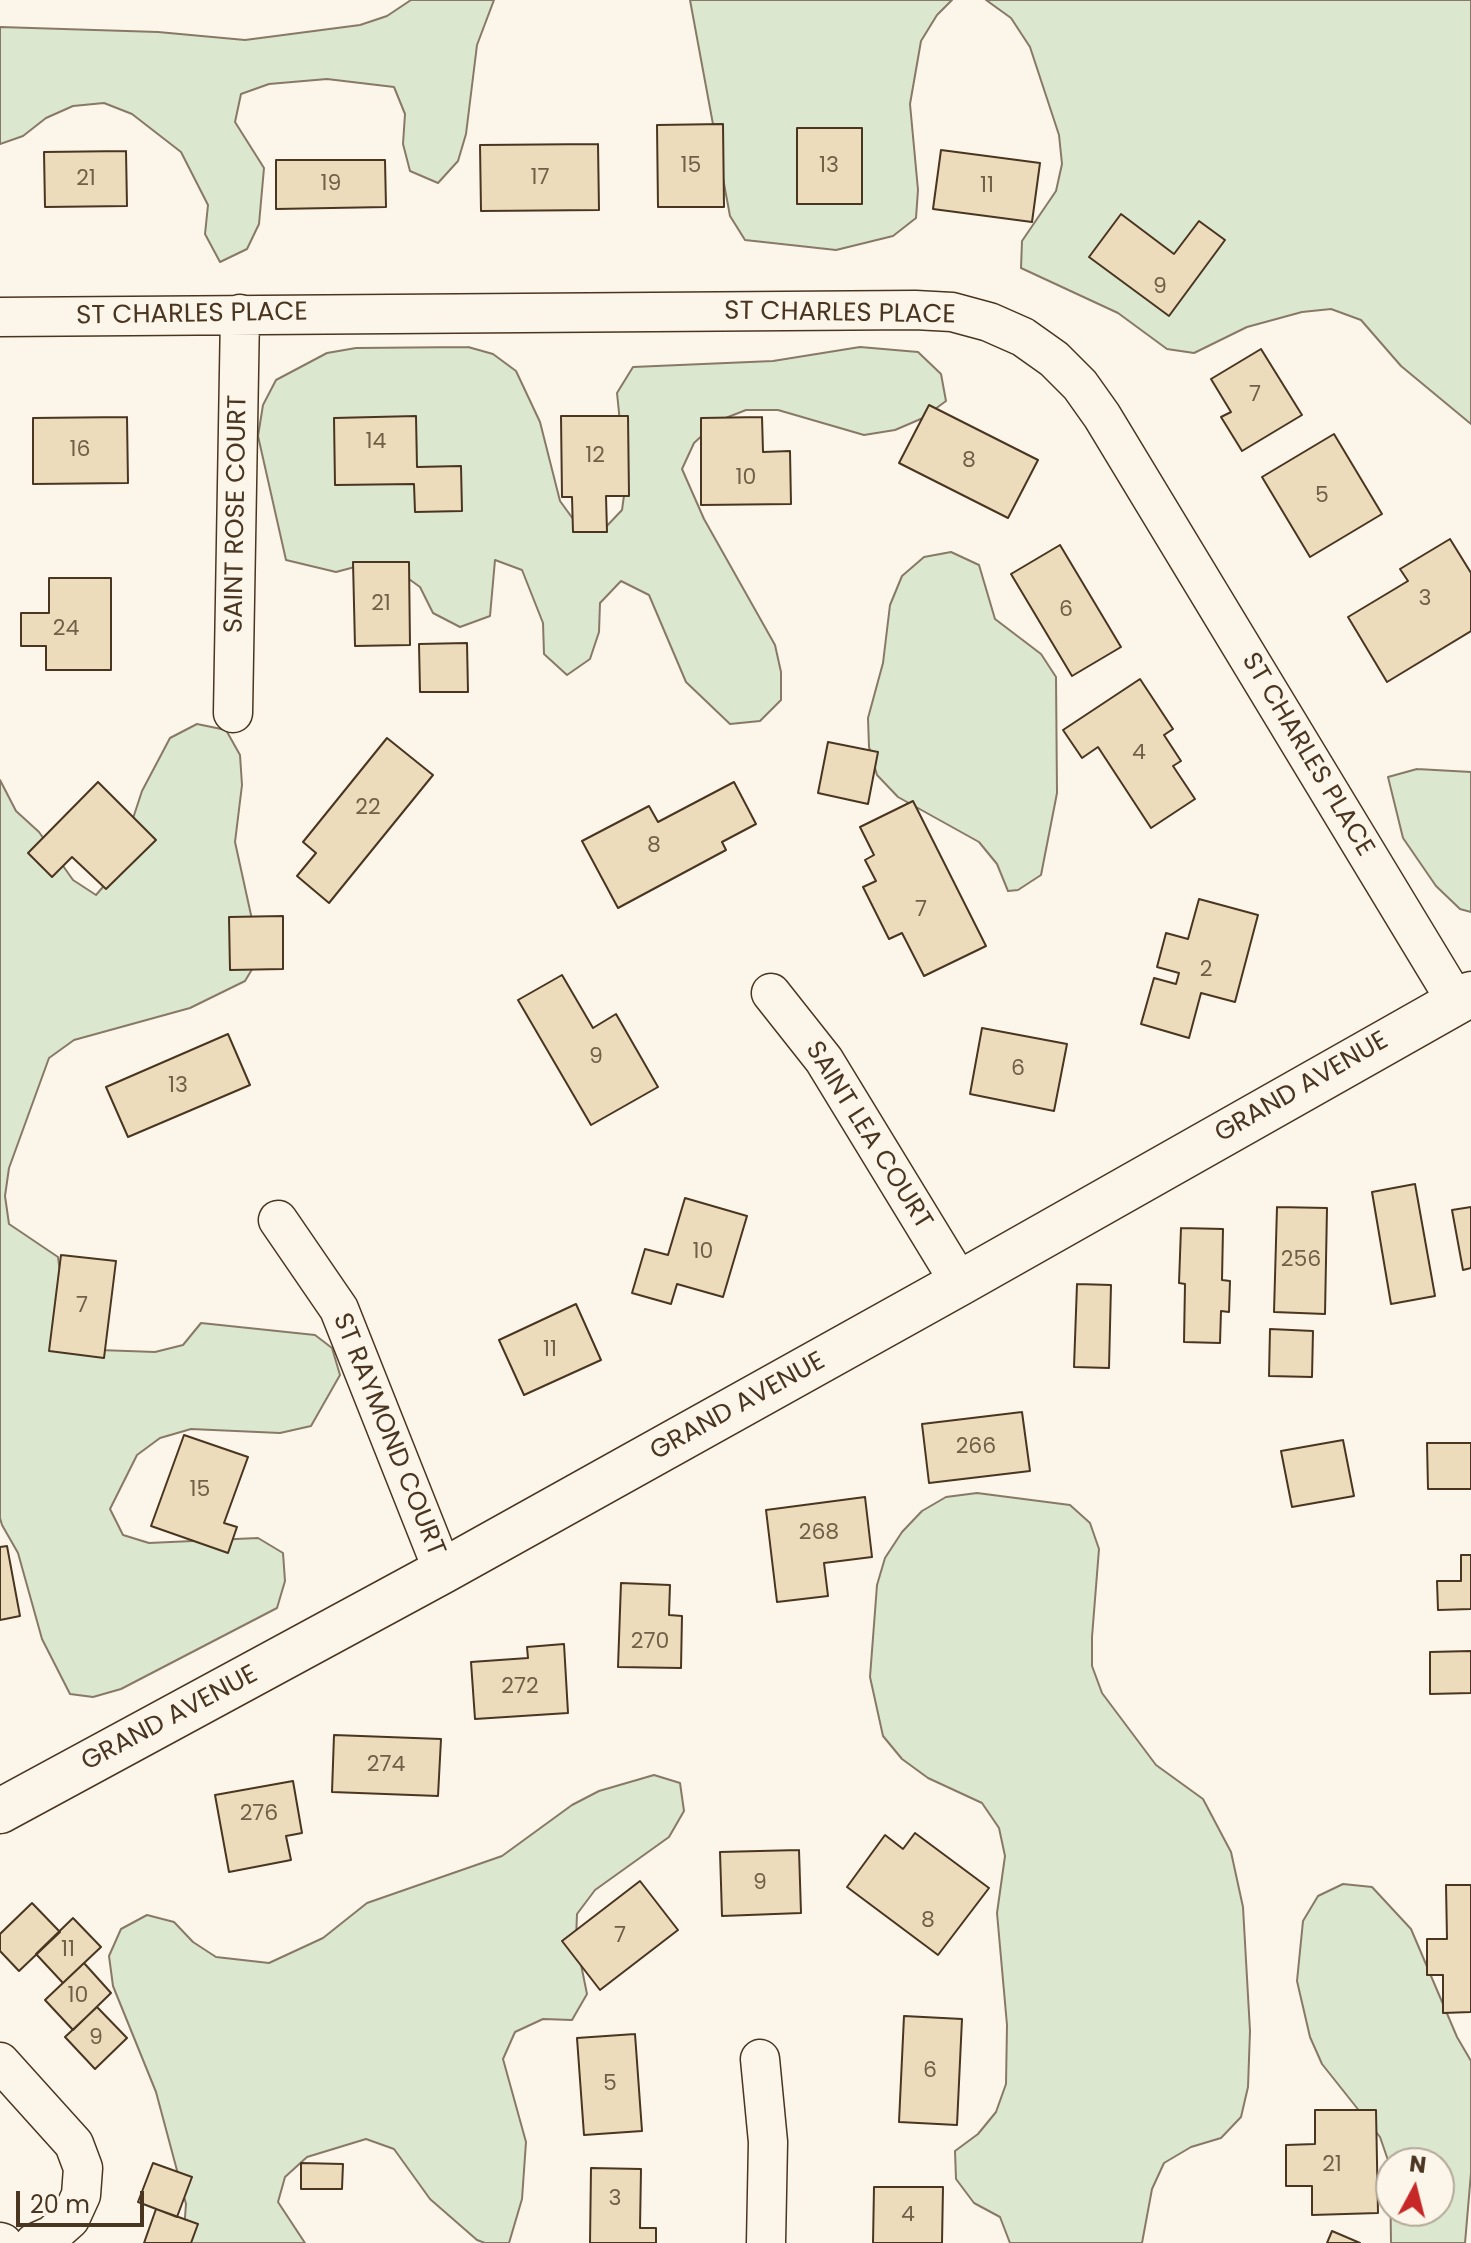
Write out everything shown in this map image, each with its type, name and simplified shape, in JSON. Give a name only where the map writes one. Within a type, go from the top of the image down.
[{"type":"street","name":"ST CHARLES PLACE","points":[[0,317],[915,310],[952,312],[989,322],[1023,337],[1054,359],[1080,385],[1102,416],[1463,998]]},
{"type":"street","name":"SAINT ROSE COURT","points":[[233,713],[240,314]]},
{"type":"street","name":"SAINT LEA COURT","points":[[771,993],[824,1060],[960,1283]]},
{"type":"street","name":"GRAND AVENUE","points":[[0,1811],[443,1571],[1463,998]]},
{"type":"street","name":"ST RAYMOND COURT","points":[[278,1220],[339,1309],[443,1571]]},
{"type":"street","points":[[760,2059],[768,2142],[766,2243]]},
{"type":"street","points":[[0,2062],[74,2144],[83,2168],[81,2195],[70,2219],[52,2235],[34,2243]]},
{"type":"green space","points":[[411,0],[494,0],[477,45],[466,134],[458,161],[438,183],[410,171],[403,144],[405,114],[394,87],[327,79],[269,84],[241,94],[235,122],[264,168],[259,224],[247,249],[220,262],[205,234],[208,205],[181,152],[132,114],[104,103],[73,106],[46,118],[23,136],[0,144],[0,27],[158,32],[245,40],[360,25],[387,16]]},
{"type":"green space","points":[[690,0],[952,0],[937,15],[921,41],[910,104],[918,190],[916,218],[893,236],[836,250],[745,240],[730,216]]},
{"type":"green space","points":[[986,0],[1471,0],[1471,424],[1401,366],[1361,320],[1331,309],[1302,312],[1247,327],[1194,353],[1167,349],[1118,313],[1021,268],[1022,241],[1056,191],[1062,164],[1059,135],[1030,47],[1011,18]]},
{"type":"green space","points":[[468,347],[493,354],[516,371],[540,422],[560,501],[576,523],[603,530],[622,510],[626,481],[617,393],[633,367],[773,361],[860,347],[918,352],[941,374],[946,401],[923,418],[895,430],[864,435],[778,410],[746,410],[718,421],[694,443],[682,469],[704,519],[775,645],[781,672],[781,700],[760,721],[730,724],[686,682],[649,595],[621,581],[600,603],[599,632],[590,659],[567,675],[544,654],[543,623],[522,570],[495,560],[490,616],[460,627],[433,613],[420,587],[395,569],[366,564],[336,572],[286,560],[258,436],[263,405],[276,380],[327,353],[356,348]]},
{"type":"green space","points":[[951,552],[979,565],[995,619],[1041,654],[1056,677],[1057,793],[1041,875],[1018,890],[1008,891],[997,864],[979,842],[898,797],[877,775],[869,747],[868,718],[883,663],[890,605],[902,576],[924,557]]},
{"type":"green space","points":[[197,724],[226,730],[240,755],[242,785],[235,842],[260,956],[245,981],[190,1008],[74,1040],[49,1058],[9,1168],[5,1196],[9,1224],[58,1257],[62,1287],[99,1350],[155,1352],[183,1345],[201,1323],[315,1335],[332,1348],[340,1375],[311,1426],[280,1433],[191,1429],[160,1438],[137,1455],[110,1509],[123,1535],[149,1543],[258,1538],[283,1553],[285,1581],[277,1608],[121,1689],[93,1697],[70,1694],[42,1639],[18,1553],[0,1518],[0,780],[16,811],[39,832],[73,880],[96,895],[115,873],[142,791],[170,738]]},
{"type":"green space","points":[[1417,769],[1471,772],[1471,912],[1460,909],[1436,886],[1403,838],[1388,777]]},
{"type":"green space","points":[[977,1493],[1070,1505],[1090,1523],[1099,1549],[1092,1666],[1102,1693],[1156,1765],[1203,1799],[1231,1852],[1243,1907],[1250,2031],[1248,2087],[1241,2117],[1221,2138],[1191,2147],[1164,2163],[1152,2189],[1142,2243],[1010,2243],[1000,2217],[974,2203],[956,2179],[955,2151],[978,2134],[996,2112],[1006,2084],[1007,2025],[997,1913],[1005,1856],[999,1828],[982,1803],[928,1778],[902,1759],[883,1736],[870,1677],[877,1585],[885,1558],[902,1532],[922,1511],[946,1497]]},
{"type":"green space","points":[[654,1775],[680,1783],[684,1811],[669,1837],[595,1890],[577,1914],[576,1940],[587,1994],[572,2020],[543,2019],[515,2032],[503,2059],[526,2142],[522,2199],[509,2243],[477,2240],[430,2199],[394,2149],[366,2139],[307,2157],[285,2177],[278,2202],[305,2243],[183,2243],[186,2204],[156,2092],[113,1986],[109,1956],[121,1929],[147,1915],[174,1922],[193,1942],[216,1957],[269,1963],[323,1938],[367,1903],[502,1856],[572,1805],[599,1791]]},
{"type":"green space","points":[[1343,1884],[1372,1887],[1411,1929],[1457,2037],[1471,2061],[1471,2173],[1465,2243],[1391,2243],[1391,2227],[1455,2227],[1455,2147],[1383,2147],[1380,2137],[1322,2064],[1310,2037],[1297,1981],[1303,1921],[1318,1896]]},
{"type":"building","points":[[723,124],[724,207],[658,207],[657,125]]},
{"type":"building","points":[[797,128],[862,128],[862,204],[797,204]]},
{"type":"building","points":[[598,144],[599,210],[481,211],[480,145]]},
{"type":"building","points":[[941,150],[1040,163],[1032,222],[933,209]]},
{"type":"building","points":[[126,151],[127,206],[45,207],[44,152]]},
{"type":"building","points":[[276,160],[385,160],[386,207],[276,209]]},
{"type":"building","points":[[1121,214],[1174,254],[1199,221],[1225,240],[1169,316],[1089,257]]},
{"type":"building","points":[[1261,349],[1302,415],[1242,451],[1221,417],[1231,412],[1211,379]]},
{"type":"building","points":[[929,405],[1038,460],[1008,518],[899,463]]},
{"type":"building","points":[[416,416],[417,467],[461,466],[462,511],[415,512],[414,484],[335,485],[334,418]]},
{"type":"building","points":[[561,416],[628,416],[629,496],[606,496],[607,532],[573,532],[572,497],[562,497]]},
{"type":"building","points":[[127,417],[128,483],[33,484],[33,418]]},
{"type":"building","points":[[762,417],[763,452],[790,451],[791,504],[701,505],[701,418]]},
{"type":"building","points":[[1334,434],[1382,514],[1310,557],[1262,477]]},
{"type":"building","points":[[1450,539],[1471,573],[1471,631],[1387,682],[1348,617],[1408,581],[1400,569]]},
{"type":"building","points":[[1060,545],[1121,647],[1072,676],[1011,574]]},
{"type":"building","points":[[353,562],[409,562],[410,645],[355,646]]},
{"type":"building","points":[[49,578],[111,578],[111,670],[46,670],[46,646],[21,646],[21,613],[49,613]]},
{"type":"building","points":[[467,643],[468,692],[420,692],[419,644]]},
{"type":"building","points":[[1140,679],[1173,729],[1164,735],[1181,761],[1173,766],[1195,799],[1151,828],[1098,747],[1082,758],[1063,730]]},
{"type":"building","points":[[387,738],[433,775],[329,903],[297,876],[316,853],[303,842]]},
{"type":"building","points":[[828,742],[878,752],[868,804],[818,793]]},
{"type":"building","points":[[98,782],[156,840],[106,889],[72,857],[52,877],[28,853]]},
{"type":"building","points":[[734,782],[756,824],[722,842],[726,850],[618,908],[582,841],[649,806],[658,822]]},
{"type":"building","points":[[913,801],[986,946],[924,976],[902,933],[889,939],[863,887],[876,881],[865,860],[874,855],[860,827]]},
{"type":"building","points":[[1199,899],[1258,915],[1235,1002],[1201,993],[1189,1038],[1141,1024],[1154,978],[1176,984],[1179,973],[1157,967],[1166,933],[1188,939]]},
{"type":"building","points":[[283,916],[283,969],[230,970],[229,917]]},
{"type":"building","points":[[562,975],[593,1028],[616,1014],[658,1087],[591,1125],[518,1000]]},
{"type":"building","points":[[982,1028],[1067,1044],[1054,1111],[970,1094]]},
{"type":"building","points":[[228,1034],[250,1085],[128,1137],[106,1087]]},
{"type":"building","points":[[1415,1184],[1435,1296],[1391,1304],[1372,1192]]},
{"type":"building","points":[[685,1198],[747,1216],[723,1297],[677,1284],[671,1304],[632,1293],[645,1249],[668,1255]]},
{"type":"building","points":[[1277,1207],[1327,1208],[1325,1314],[1274,1312]]},
{"type":"building","points":[[1471,1207],[1471,1268],[1463,1270],[1452,1210]]},
{"type":"building","points":[[1181,1228],[1223,1229],[1222,1280],[1230,1281],[1229,1312],[1221,1311],[1220,1343],[1184,1342],[1185,1284],[1179,1283]]},
{"type":"building","points":[[61,1255],[116,1261],[104,1358],[49,1351]]},
{"type":"building","points":[[1077,1284],[1111,1285],[1109,1368],[1074,1367]]},
{"type":"building","points":[[576,1304],[601,1360],[524,1395],[499,1340]]},
{"type":"building","points":[[1270,1329],[1313,1331],[1312,1377],[1269,1376]]},
{"type":"building","points":[[1022,1412],[1030,1471],[929,1483],[922,1424]]},
{"type":"building","points":[[184,1435],[248,1457],[224,1523],[237,1527],[228,1553],[151,1526]]},
{"type":"building","points":[[1343,1440],[1354,1496],[1292,1507],[1281,1451]]},
{"type":"building","points":[[1427,1443],[1471,1443],[1471,1489],[1428,1489]]},
{"type":"building","points":[[865,1497],[872,1557],[824,1563],[828,1596],[777,1602],[766,1510]]},
{"type":"building","points":[[7,1546],[20,1616],[0,1620],[0,1547]]},
{"type":"building","points":[[1461,1555],[1471,1555],[1471,1609],[1438,1610],[1437,1581],[1461,1581]]},
{"type":"building","points":[[621,1583],[670,1585],[669,1615],[682,1616],[681,1668],[618,1667]]},
{"type":"building","points":[[564,1644],[568,1713],[475,1719],[471,1662],[528,1658],[527,1647]]},
{"type":"building","points":[[1471,1651],[1471,1693],[1430,1694],[1430,1652]]},
{"type":"building","points":[[334,1735],[441,1739],[438,1796],[332,1792]]},
{"type":"building","points":[[293,1781],[302,1833],[286,1836],[291,1860],[229,1872],[215,1795]]},
{"type":"building","points":[[915,1833],[989,1888],[938,1955],[847,1887],[885,1835],[903,1849]]},
{"type":"building","points":[[799,1850],[801,1913],[722,1916],[720,1852]]},
{"type":"building","points":[[640,1881],[678,1930],[600,1990],[562,1941]]},
{"type":"building","points":[[1446,1885],[1471,1885],[1471,2012],[1443,2013],[1443,1975],[1427,1975],[1427,1939],[1447,1939]]},
{"type":"building","points":[[32,1903],[60,1932],[19,1971],[0,1951],[0,1934]]},
{"type":"building","points":[[73,1918],[101,1947],[63,1983],[36,1954]]},
{"type":"building","points":[[84,1963],[111,1993],[73,2030],[45,2000]]},
{"type":"building","points":[[97,2007],[127,2038],[95,2069],[65,2037]]},
{"type":"building","points":[[904,2016],[962,2019],[957,2125],[899,2122]]},
{"type":"building","points":[[635,2034],[642,2131],[584,2135],[577,2038]]},
{"type":"building","points":[[1315,2110],[1376,2110],[1375,2213],[1312,2215],[1312,2186],[1286,2186],[1286,2145],[1315,2144]]},
{"type":"building","points":[[153,2163],[192,2177],[177,2217],[138,2202]]},
{"type":"building","points":[[301,2163],[343,2164],[342,2189],[301,2189]]},
{"type":"building","points":[[591,2168],[641,2169],[640,2228],[656,2228],[656,2243],[590,2243]]},
{"type":"building","points":[[874,2187],[943,2187],[942,2243],[873,2243]]},
{"type":"building","points":[[156,2209],[198,2224],[191,2243],[144,2243]]},
{"type":"building","points":[[1332,2231],[1360,2243],[1327,2243]]}]
